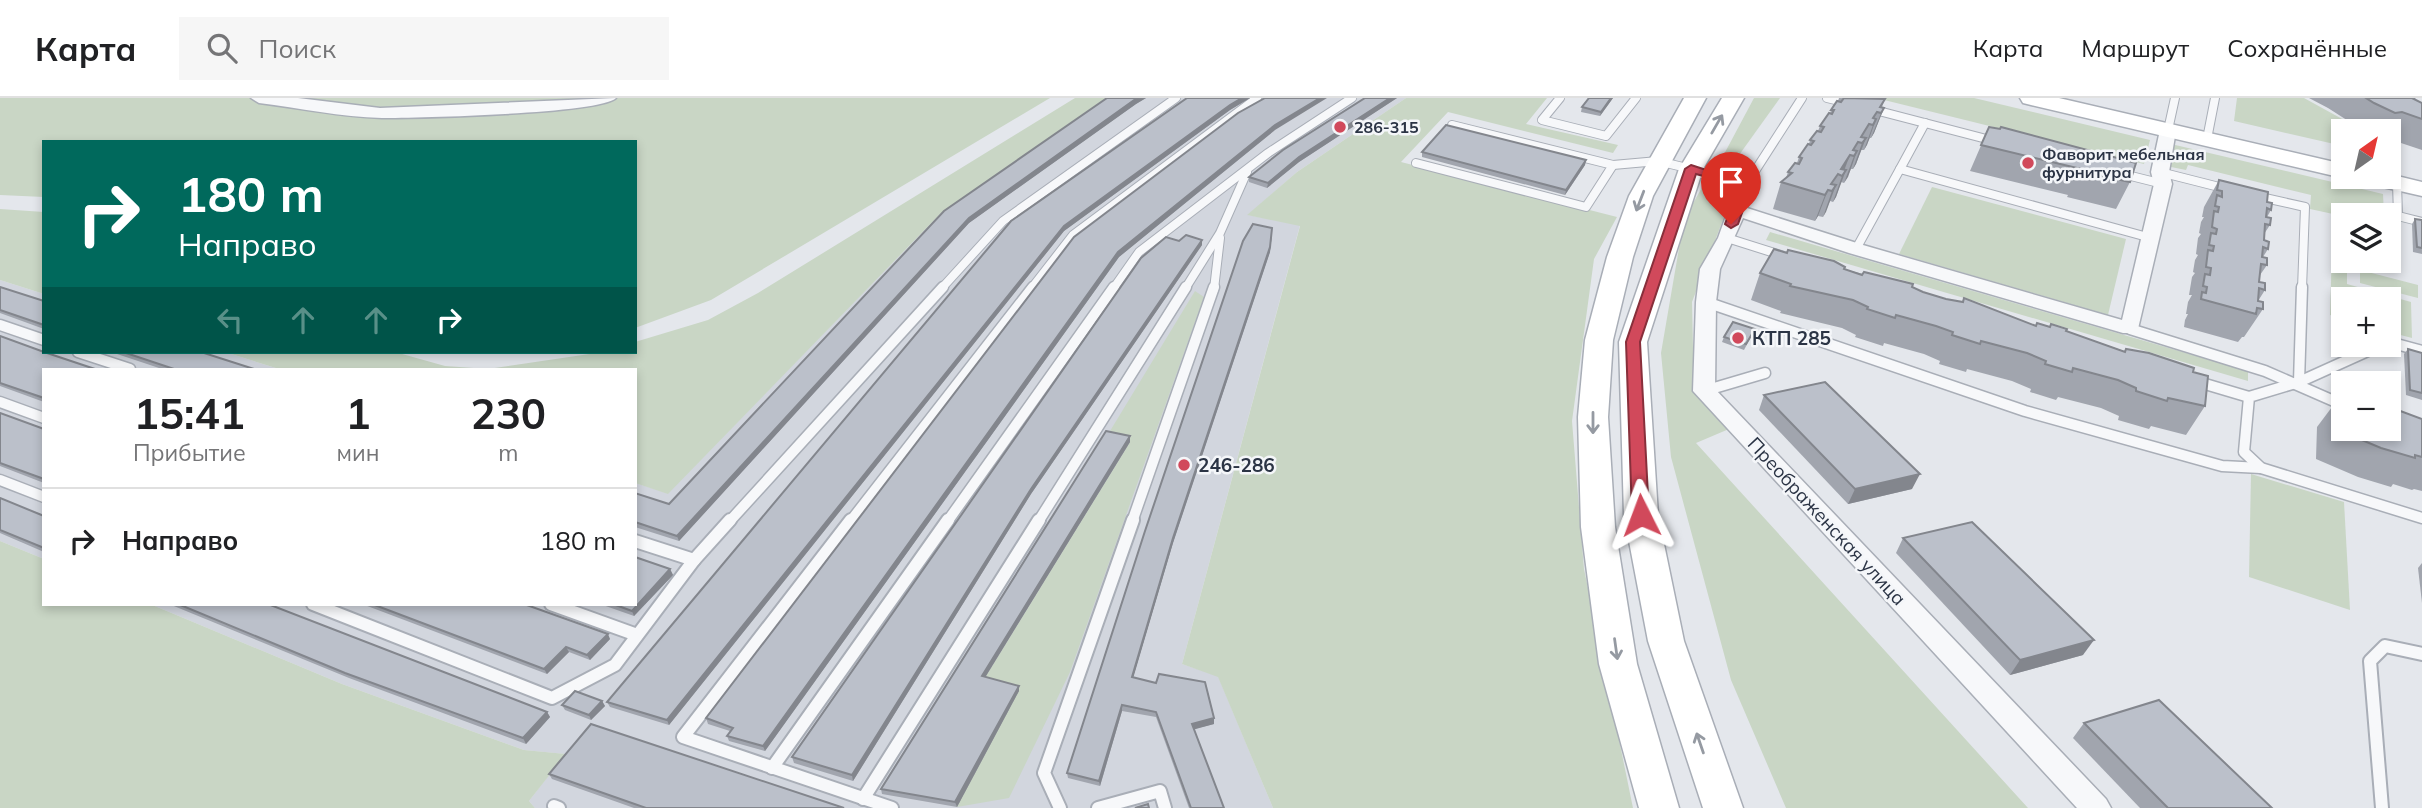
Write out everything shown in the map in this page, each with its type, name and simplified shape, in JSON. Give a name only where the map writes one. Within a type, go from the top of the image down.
[{"type":"main road","points":[[1659,808],[1618,664],[1598,527],[1593,417],[1599,340],[1617,269],[1641,196],[1695,98]]},
{"type":"main road","points":[[1723,808],[1666,641],[1641,515],[1633,342],[1691,169],[1733,98]]},
{"type":"main road","points":[[2031,98],[2331,168]]},
{"type":"main road","points":[[2401,184],[2422,189]]},
{"type":"street","points":[[259,98],[380,113],[553,106],[608,98]]},
{"type":"street","points":[[1736,210],[1856,249],[2130,329],[2151,237],[2168,130]]},
{"type":"street","points":[[1691,169],[1746,185],[1727,238],[1710,269],[1706,302],[1704,390]]},
{"type":"street","name":"Преображенская улица","points":[[1704,390],[2096,808]]},
{"type":"lane","points":[[318,606],[552,698],[615,665],[694,561],[1003,221],[1176,98]]},
{"type":"lane","points":[[892,808],[683,737],[1073,235],[1257,98]]},
{"type":"lane","points":[[772,768],[1139,252],[1268,153],[1352,98]]},
{"type":"lane","points":[[1560,98],[1542,120],[1606,136],[1636,98]]},
{"type":"lane","points":[[1746,185],[1802,98]]},
{"type":"lane","points":[[1827,98],[2004,143]]},
{"type":"lane","points":[[2168,130],[2175,98]]},
{"type":"lane","points":[[2207,139],[2215,98]]},
{"type":"lane","points":[[1856,249],[1925,123]]},
{"type":"lane","points":[[1452,125],[1613,165],[1658,161],[1691,169]]},
{"type":"lane","points":[[1416,163],[1586,207],[1613,165]]},
{"type":"lane","points":[[863,799],[1220,233],[1248,169]]},
{"type":"lane","points":[[1900,169],[2151,237]]},
{"type":"lane","points":[[2110,170],[2239,191]]},
{"type":"lane","points":[[2397,189],[2398,216],[2422,222]]},
{"type":"lane","points":[[2252,195],[2305,208],[2299,382]]},
{"type":"lane","points":[[1060,808],[1044,773],[1214,289],[1220,233]]},
{"type":"lane","points":[[1727,238],[1792,258]]},
{"type":"lane","points":[[1706,302],[2025,411],[2222,466],[2261,468],[2422,517]]},
{"type":"lane","points":[[0,325],[42,339]]},
{"type":"lane","points":[[2130,329],[2299,382],[2331,399]]},
{"type":"lane","points":[[2401,345],[2422,351]]},
{"type":"lane","points":[[84,354],[127,368]]},
{"type":"lane","points":[[2184,377],[2249,397],[2299,382],[2354,357]]},
{"type":"lane","points":[[1704,390],[1765,373]]},
{"type":"lane","points":[[2249,397],[2244,452],[2261,468]]},
{"type":"lane","points":[[0,401],[42,417]]},
{"type":"lane","points":[[0,480],[42,496]]},
{"type":"lane","points":[[637,542],[694,561]]},
{"type":"lane","points":[[557,606],[637,635]]},
{"type":"lane","points":[[2382,808],[2370,661],[2385,646],[2422,654]]},
{"type":"lane","points":[[1098,808],[1160,791],[1166,808]]},
{"type":"shaded area","points":[[1106,98],[1406,98],[1297,172],[1248,215],[1300,225],[1182,664],[1218,676],[1273,808],[535,808],[529,801],[565,754],[524,750],[342,684],[155,606],[637,606],[637,484],[668,493],[941,213]]},
{"type":"shaded area","points":[[0,280],[42,293],[42,354],[231,354],[276,368],[42,368],[42,558],[0,541]]},
{"type":"green space","points":[[0,98],[1050,98],[711,300],[637,327],[637,140],[42,140],[42,197],[0,195]]},
{"type":"green space","points":[[1075,98],[1106,98],[941,213],[668,494],[637,484],[637,368],[495,368],[589,354],[637,354],[637,341],[708,320],[758,293]]},
{"type":"green space","points":[[1406,98],[1547,98],[1526,124],[1618,145],[1613,153],[1448,112],[1401,162],[1617,217],[1594,259],[1572,421],[1584,569],[1633,808],[1273,808],[1218,677],[1182,664],[1300,226],[1247,215],[1297,172]]},
{"type":"green space","points":[[1754,98],[1780,98],[1724,176],[1714,173]]},
{"type":"green space","points":[[1876,98],[1974,98],[2150,140],[2144,164]]},
{"type":"green space","points":[[2237,98],[2304,98],[2342,119],[2331,119],[2331,143],[2234,121]]},
{"type":"green space","points":[[2171,144],[2331,182],[2331,189],[2362,189],[2383,194],[2383,203],[2331,203],[2331,214],[2310,209],[2311,195],[2188,165],[2186,170],[2166,166]]},
{"type":"green space","points":[[1704,184],[1733,193],[1692,302],[1694,393],[1729,429],[1696,443],[2028,808],[1786,808],[1731,680],[1671,457],[1661,353],[1684,219]]},
{"type":"green space","points":[[1932,187],[2126,239],[2108,315],[1899,254]]},
{"type":"green space","points":[[0,209],[42,212],[42,293],[0,280]]},
{"type":"green space","points":[[1770,232],[2248,371],[2248,381],[1766,240]]},
{"type":"green space","points":[[2331,273],[2347,273],[2347,284],[2358,287],[2331,287],[2330,315]]},
{"type":"green space","points":[[2360,273],[2372,273],[2418,285],[2418,298],[2401,294],[2401,287],[2375,287],[2360,283]]},
{"type":"green space","points":[[1195,291],[1204,297],[1070,672],[1009,798],[957,807],[983,681],[1130,442],[1107,436]]},
{"type":"green space","points":[[2401,299],[2411,302],[2412,338],[2401,335]]},
{"type":"green space","points":[[231,354],[402,354],[445,366],[474,368],[276,368]]},
{"type":"green space","points":[[2251,474],[2344,502],[2350,610],[2249,577]]},
{"type":"green space","points":[[0,541],[42,558],[42,606],[155,606],[342,684],[524,750],[566,754],[529,801],[535,808],[0,808]]},
{"type":"building","points":[[1107,98],[1137,98],[969,218],[677,536],[637,523],[637,494],[669,504],[944,211]]},
{"type":"building","points":[[1187,98],[1242,98],[1064,226],[667,720],[607,702],[1011,221]]},
{"type":"building","points":[[1265,98],[1320,98],[1275,125],[1118,252],[763,746],[727,736],[733,728],[706,718],[1074,237],[1238,113]]},
{"type":"building","name":"286-315","points":[[1365,98],[1390,98],[1299,157],[1268,183],[1249,177],[1283,150]]},
{"type":"building","points":[[1589,98],[1611,98],[1601,112],[1582,107]]},
{"type":"building","points":[[1844,98],[1885,99],[1880,107],[1884,108],[1881,113],[1877,112],[1873,125],[1869,124],[1861,137],[1866,138],[1862,143],[1858,142],[1853,150],[1857,151],[1854,156],[1850,155],[1841,169],[1846,170],[1842,176],[1838,174],[1831,184],[1836,185],[1832,191],[1828,190],[1825,195],[1781,182],[1792,173],[1788,172],[1795,163],[1799,164],[1802,158],[1799,157],[1808,144],[1811,145],[1814,141],[1810,140],[1817,131],[1821,132],[1824,127],[1820,126],[1829,113],[1832,114],[1834,110],[1831,110],[1837,101],[1841,102]]},
{"type":"building","points":[[2366,98],[2412,98],[2422,103],[2422,119],[2402,112],[2395,113]]},
{"type":"building","points":[[1446,125],[1586,160],[1566,190],[1422,152]]},
{"type":"building","points":[[1989,127],[2001,127],[2136,163],[2130,182],[1981,145]]},
{"type":"building","points":[[2219,180],[2268,192],[2267,202],[2272,203],[2271,210],[2267,208],[2266,217],[2271,218],[2270,225],[2265,224],[2264,240],[2269,242],[2268,249],[2263,247],[2262,257],[2267,258],[2267,265],[2261,264],[2259,282],[2265,283],[2265,290],[2259,288],[2258,301],[2263,302],[2263,309],[2257,308],[2256,314],[2201,299],[2202,292],[2206,293],[2207,287],[2203,286],[2205,274],[2210,275],[2211,268],[2206,267],[2208,250],[2213,251],[2214,246],[2209,245],[2211,233],[2216,234],[2217,229],[2212,227],[2214,211],[2218,212],[2219,207],[2215,206],[2217,195],[2222,197],[2222,191],[2217,190]]},
{"type":"building","points":[[2415,219],[2422,220],[2422,248],[2417,247]]},
{"type":"building","name":"246-286","points":[[1253,224],[1272,228],[1270,247],[1173,538],[1132,677],[1156,683],[1159,674],[1205,682],[1214,718],[1192,724],[1224,808],[1191,808],[1156,712],[1122,705],[1099,781],[1067,773],[1243,241]]},
{"type":"building","points":[[1186,235],[1202,240],[1031,489],[852,775],[792,757],[1141,258],[1166,237],[1179,241]]},
{"type":"building","points":[[1774,249],[1834,261],[1845,267],[1844,269],[1862,275],[1864,272],[1913,284],[1912,287],[1923,292],[1946,299],[1963,302],[1964,298],[2036,326],[2037,323],[2050,327],[2051,324],[2125,352],[2126,349],[2149,353],[2194,368],[2193,372],[2208,376],[2205,406],[2168,398],[2167,401],[2136,391],[2136,388],[2118,380],[2073,368],[2072,372],[2045,364],[2046,361],[2027,353],[1981,341],[1980,344],[1952,335],[1953,332],[1936,326],[1867,309],[1868,307],[1853,300],[1790,286],[1791,284],[1760,273]]},
{"type":"building","points":[[0,287],[42,300],[42,324],[0,310]]},
{"type":"building","name":"КТП 285","points":[[1733,322],[1755,329],[1746,344],[1724,337]]},
{"type":"building","points":[[0,336],[42,351],[42,354],[50,354],[92,368],[42,368],[42,397],[0,383]]},
{"type":"building","points":[[2408,349],[2422,353],[2422,393],[2410,390]]},
{"type":"building","points":[[129,354],[207,354],[251,368],[171,368]]},
{"type":"building","points":[[1825,382],[1920,474],[1855,489],[1764,395]]},
{"type":"building","points":[[2401,411],[2422,419],[2422,457],[2415,455],[2415,458],[2364,441],[2401,441]]},
{"type":"building","points":[[0,413],[42,428],[42,478],[0,463]]},
{"type":"building","points":[[1106,431],[1130,436],[982,676],[1019,686],[955,802],[881,789]]},
{"type":"building","points":[[0,498],[42,515],[42,547],[0,530]]},
{"type":"building","points":[[1972,522],[2094,640],[2020,660],[1903,538]]},
{"type":"building","points":[[637,558],[670,569],[637,605]]},
{"type":"building","points":[[183,606],[273,606],[547,712],[523,738],[345,673]]},
{"type":"building","points":[[377,606],[530,606],[608,634],[587,655],[566,647],[544,669]]},
{"type":"building","points":[[618,606],[637,606],[632,611]]},
{"type":"building","points":[[575,691],[602,701],[589,715],[562,705]]},
{"type":"building","points":[[2159,700],[2272,808],[2168,808],[2084,723]]},
{"type":"building","points":[[591,724],[844,808],[646,808],[549,774]]},
{"type":"place","name":"286-315","points":[[1340,127]]},
{"type":"place","name":"Фаворит мебельная фурнитура","points":[[2028,163]]},
{"type":"place","name":"КТП 285","points":[[1738,338]]},
{"type":"place","name":"246-286","points":[[1184,465]]},
{"type":"route","points":[[1641,515],[1633,342],[1691,169],[1746,185],[1731,224]]}]
